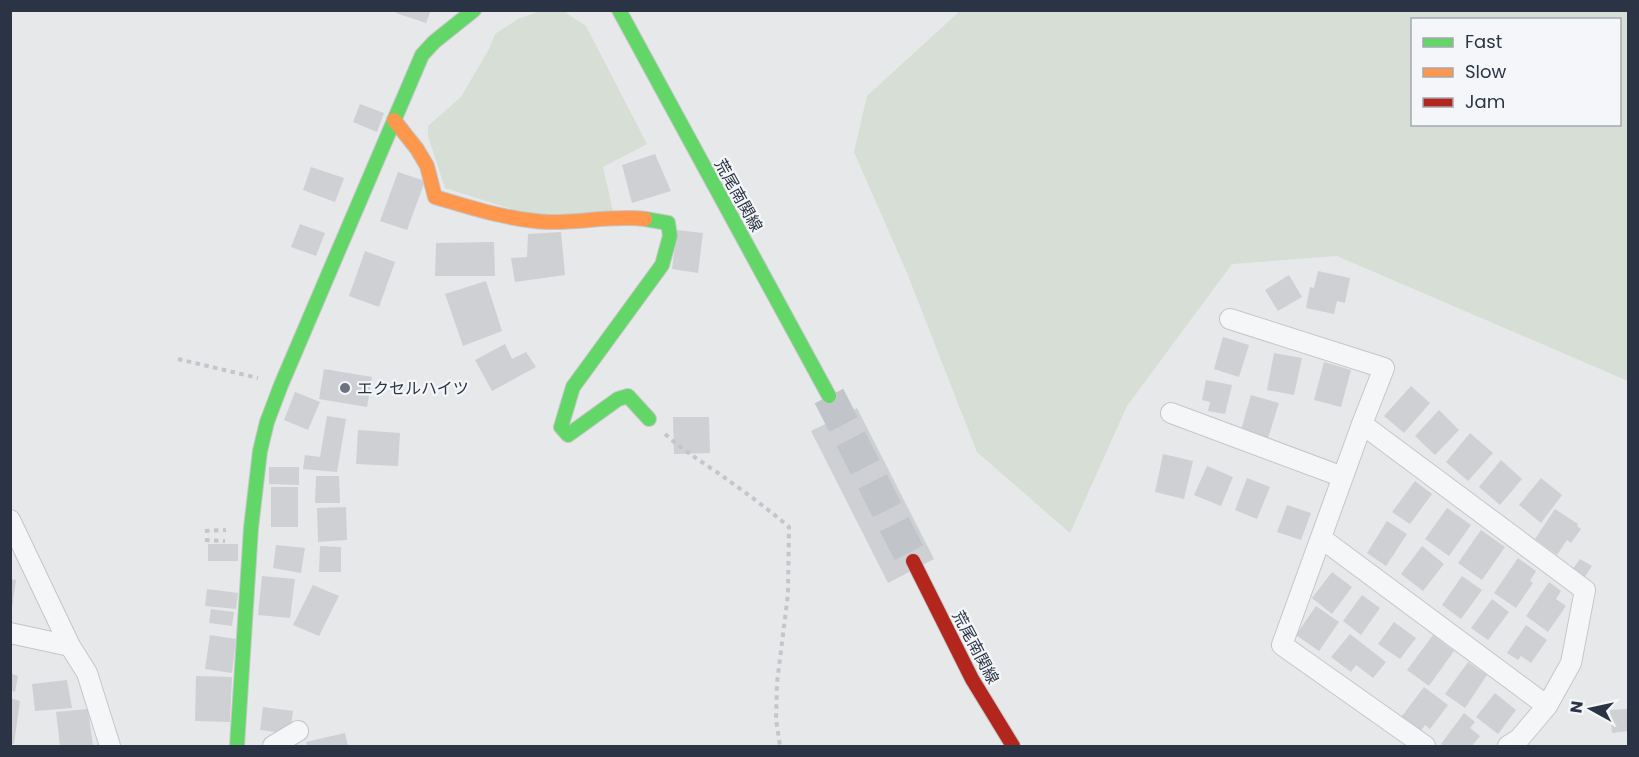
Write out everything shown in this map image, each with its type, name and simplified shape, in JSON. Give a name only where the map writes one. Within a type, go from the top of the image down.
[{"type":"street","points":[[237,747],[251,528],[260,451],[267,422],[422,55],[434,42],[474,10]]},
{"type":"street","name":"荒尾南関線","points":[[619,10],[829,396]]},
{"type":"street","points":[[394,120],[427,166],[435,197],[490,214],[547,222],[629,217],[668,223],[670,236],[662,265],[573,387],[561,427],[568,435],[618,399],[628,396],[649,419]]},
{"type":"street","points":[[1230,319],[1384,368],[1282,645],[1425,747]]},
{"type":"street","points":[[1171,413],[1343,477]]},
{"type":"street","points":[[1362,424],[1585,590],[1571,663],[1547,706],[1519,739],[1508,747]]},
{"type":"street","points":[[10,520],[70,646],[87,673],[110,747]]},
{"type":"street","points":[[1321,538],[1547,706]]},
{"type":"street","name":"荒尾南関線","points":[[913,561],[972,679],[1013,747]]},
{"type":"street","points":[[10,633],[70,646]]},
{"type":"street","points":[[273,747],[298,731]]},
{"type":"path","points":[[178,359],[281,385]]},
{"type":"path","points":[[649,419],[676,445],[721,475],[789,527],[788,594],[777,683],[776,719],[780,747]]},
{"type":"shaded area","points":[[961,10],[1628,11],[1628,381],[1337,256],[1232,264],[1127,406],[1070,533],[977,452],[907,273],[854,152],[867,96]]},
{"type":"shaded area","points":[[541,11],[563,11],[586,26],[647,144],[603,167],[613,211],[534,216],[445,188],[428,136],[428,126],[461,97],[489,49],[495,34],[518,19]]},
{"type":"building","points":[[397,10],[431,10],[426,23],[396,13]]},
{"type":"building","points":[[360,104],[384,113],[377,132],[353,122]]},
{"type":"building","points":[[655,154],[671,191],[632,203],[622,165]]},
{"type":"building","points":[[311,167],[344,178],[335,202],[303,190]]},
{"type":"building","points":[[398,172],[425,181],[407,230],[380,221]]},
{"type":"building","points":[[300,224],[325,233],[316,256],[291,247]]},
{"type":"building","points":[[677,230],[703,233],[698,273],[672,269]]},
{"type":"building","points":[[561,232],[565,275],[515,282],[511,258],[527,257],[528,234]]},
{"type":"building","points":[[494,242],[495,276],[435,276],[436,243]]},
{"type":"building","points":[[365,251],[395,262],[379,307],[349,296]]},
{"type":"building","points":[[1318,271],[1350,278],[1345,303],[1337,301],[1334,314],[1306,308],[1310,287],[1314,288]]},
{"type":"building","points":[[1289,275],[1302,297],[1278,311],[1265,290]]},
{"type":"building","points":[[486,281],[502,331],[463,346],[445,294]]},
{"type":"building","points":[[1223,337],[1249,345],[1239,377],[1214,369]]},
{"type":"building","points":[[505,344],[512,359],[526,352],[536,367],[492,391],[475,360]]},
{"type":"building","points":[[1274,353],[1302,358],[1294,395],[1267,390]]},
{"type":"building","points":[[1324,362],[1351,370],[1341,407],[1314,400]]},
{"type":"building","name":"エクセルハイツ","points":[[324,369],[372,377],[367,407],[319,399]]},
{"type":"building","points":[[1206,380],[1232,385],[1225,414],[1208,411],[1210,402],[1202,400]]},
{"type":"building","points":[[1411,386],[1430,403],[1404,433],[1384,416]]},
{"type":"building","points":[[295,392],[320,402],[308,430],[284,420]]},
{"type":"building","points":[[1251,395],[1279,403],[1268,438],[1241,430]]},
{"type":"building","points":[[857,408],[934,559],[888,583],[811,431]]},
{"type":"building","points":[[1439,410],[1459,430],[1435,455],[1415,436]]},
{"type":"building","points":[[327,416],[346,419],[337,472],[303,469],[305,455],[320,457]]},
{"type":"building","points":[[673,417],[709,417],[710,453],[674,454]]},
{"type":"building","points":[[358,430],[400,433],[398,466],[356,464]]},
{"type":"building","points":[[1470,433],[1493,453],[1468,481],[1446,462]]},
{"type":"building","points":[[1163,454],[1193,461],[1184,499],[1155,492]]},
{"type":"building","points":[[1501,460],[1522,479],[1500,505],[1479,487]]},
{"type":"building","points":[[1207,466],[1233,477],[1221,506],[1194,495]]},
{"type":"building","points":[[269,467],[299,467],[299,485],[269,484]]},
{"type":"building","points":[[316,476],[339,476],[340,503],[315,503]]},
{"type":"building","points":[[1247,478],[1270,487],[1257,519],[1235,510]]},
{"type":"building","points":[[1541,478],[1562,495],[1541,523],[1519,505]]},
{"type":"building","points":[[1415,481],[1432,494],[1410,524],[1392,512]]},
{"type":"building","points":[[271,487],[298,487],[298,527],[271,527]]},
{"type":"building","points":[[1287,505],[1311,513],[1301,540],[1277,532]]},
{"type":"building","points":[[346,507],[347,540],[318,542],[317,508]]},
{"type":"building","points":[[1447,508],[1471,525],[1449,556],[1425,539]]},
{"type":"building","points":[[1555,509],[1578,524],[1577,526],[1581,529],[1571,543],[1567,540],[1557,555],[1535,539]]},
{"type":"building","points":[[1387,521],[1407,534],[1386,566],[1367,553]]},
{"type":"building","points":[[1481,530],[1505,547],[1482,580],[1458,563]]},
{"type":"building","points":[[208,544],[238,544],[238,561],[208,561]]},
{"type":"building","points":[[276,545],[305,548],[301,573],[273,568]]},
{"type":"building","points":[[320,546],[341,547],[341,572],[319,572]]},
{"type":"building","points":[[1422,546],[1444,564],[1423,591],[1401,574]]},
{"type":"building","points":[[1518,558],[1536,571],[1530,581],[1533,583],[1516,608],[1494,593]]},
{"type":"building","points":[[1580,559],[1592,566],[1584,578],[1572,570]]},
{"type":"building","points":[[1332,572],[1352,587],[1332,614],[1312,598]]},
{"type":"building","points":[[262,576],[295,579],[290,618],[258,615]]},
{"type":"building","points":[[1462,576],[1482,590],[1461,619],[1442,605]]},
{"type":"building","points":[[10,579],[16,580],[12,608],[10,608]]},
{"type":"building","points":[[1549,582],[1561,591],[1556,599],[1566,606],[1548,632],[1526,616]]},
{"type":"building","points":[[313,585],[339,596],[319,636],[293,625]]},
{"type":"building","points":[[207,589],[238,593],[236,609],[205,606]]},
{"type":"building","points":[[1362,595],[1380,608],[1361,635],[1343,621]]},
{"type":"building","points":[[1492,599],[1509,612],[1488,640],[1471,628]]},
{"type":"building","points":[[1316,606],[1339,622],[1319,651],[1296,635]]},
{"type":"building","points":[[211,609],[234,612],[232,626],[209,623]]},
{"type":"building","points":[[1394,622],[1416,638],[1400,659],[1378,644]]},
{"type":"building","points":[[1526,625],[1547,640],[1531,663],[1521,656],[1518,660],[1507,653]]},
{"type":"building","points":[[1350,634],[1386,662],[1373,678],[1356,665],[1351,672],[1331,657]]},
{"type":"building","points":[[210,635],[236,639],[232,673],[205,669]]},
{"type":"building","points":[[1433,635],[1454,651],[1429,686],[1407,670]]},
{"type":"building","points":[[1468,662],[1487,675],[1465,708],[1445,694]]},
{"type":"building","points":[[10,673],[18,676],[15,692],[10,690]]},
{"type":"building","points":[[196,676],[232,677],[230,722],[195,721]]},
{"type":"building","points":[[67,680],[72,708],[35,711],[32,684]]},
{"type":"building","points":[[1424,687],[1448,705],[1430,729],[1425,725],[1418,735],[1399,720]]},
{"type":"building","points":[[1495,693],[1516,710],[1498,734],[1476,717]]},
{"type":"building","points":[[10,698],[20,701],[14,744],[10,743]]},
{"type":"building","points":[[263,707],[293,711],[290,734],[260,730]]},
{"type":"building","points":[[88,709],[93,746],[60,746],[56,712]]},
{"type":"building","points":[[1628,709],[1628,731],[1612,733],[1610,710]]},
{"type":"building","points":[[1464,713],[1475,722],[1470,728],[1480,736],[1472,746],[1444,746],[1441,744]]},
{"type":"building","points":[[345,733],[348,746],[307,746],[306,742]]},
{"type":"tunnel","points":[[829,396],[913,561]]},
{"type":"traffic: fast","points":[[237,746],[251,528],[260,451],[267,422],[422,55],[434,42],[474,10]]},
{"type":"traffic: fast","points":[[619,10],[829,396]]},
{"type":"traffic: fast","points":[[645,219],[668,223],[670,236],[662,265],[573,387],[561,427],[568,435],[618,399],[628,396],[649,419]]},
{"type":"traffic: slow","points":[[394,120],[427,166],[435,197],[491,213],[533,221],[645,219]]},
{"type":"traffic: jam","points":[[913,561],[972,679],[1013,746]]},
{"type":"place","name":"エクセルハイツ","points":[[345,388]]}]
